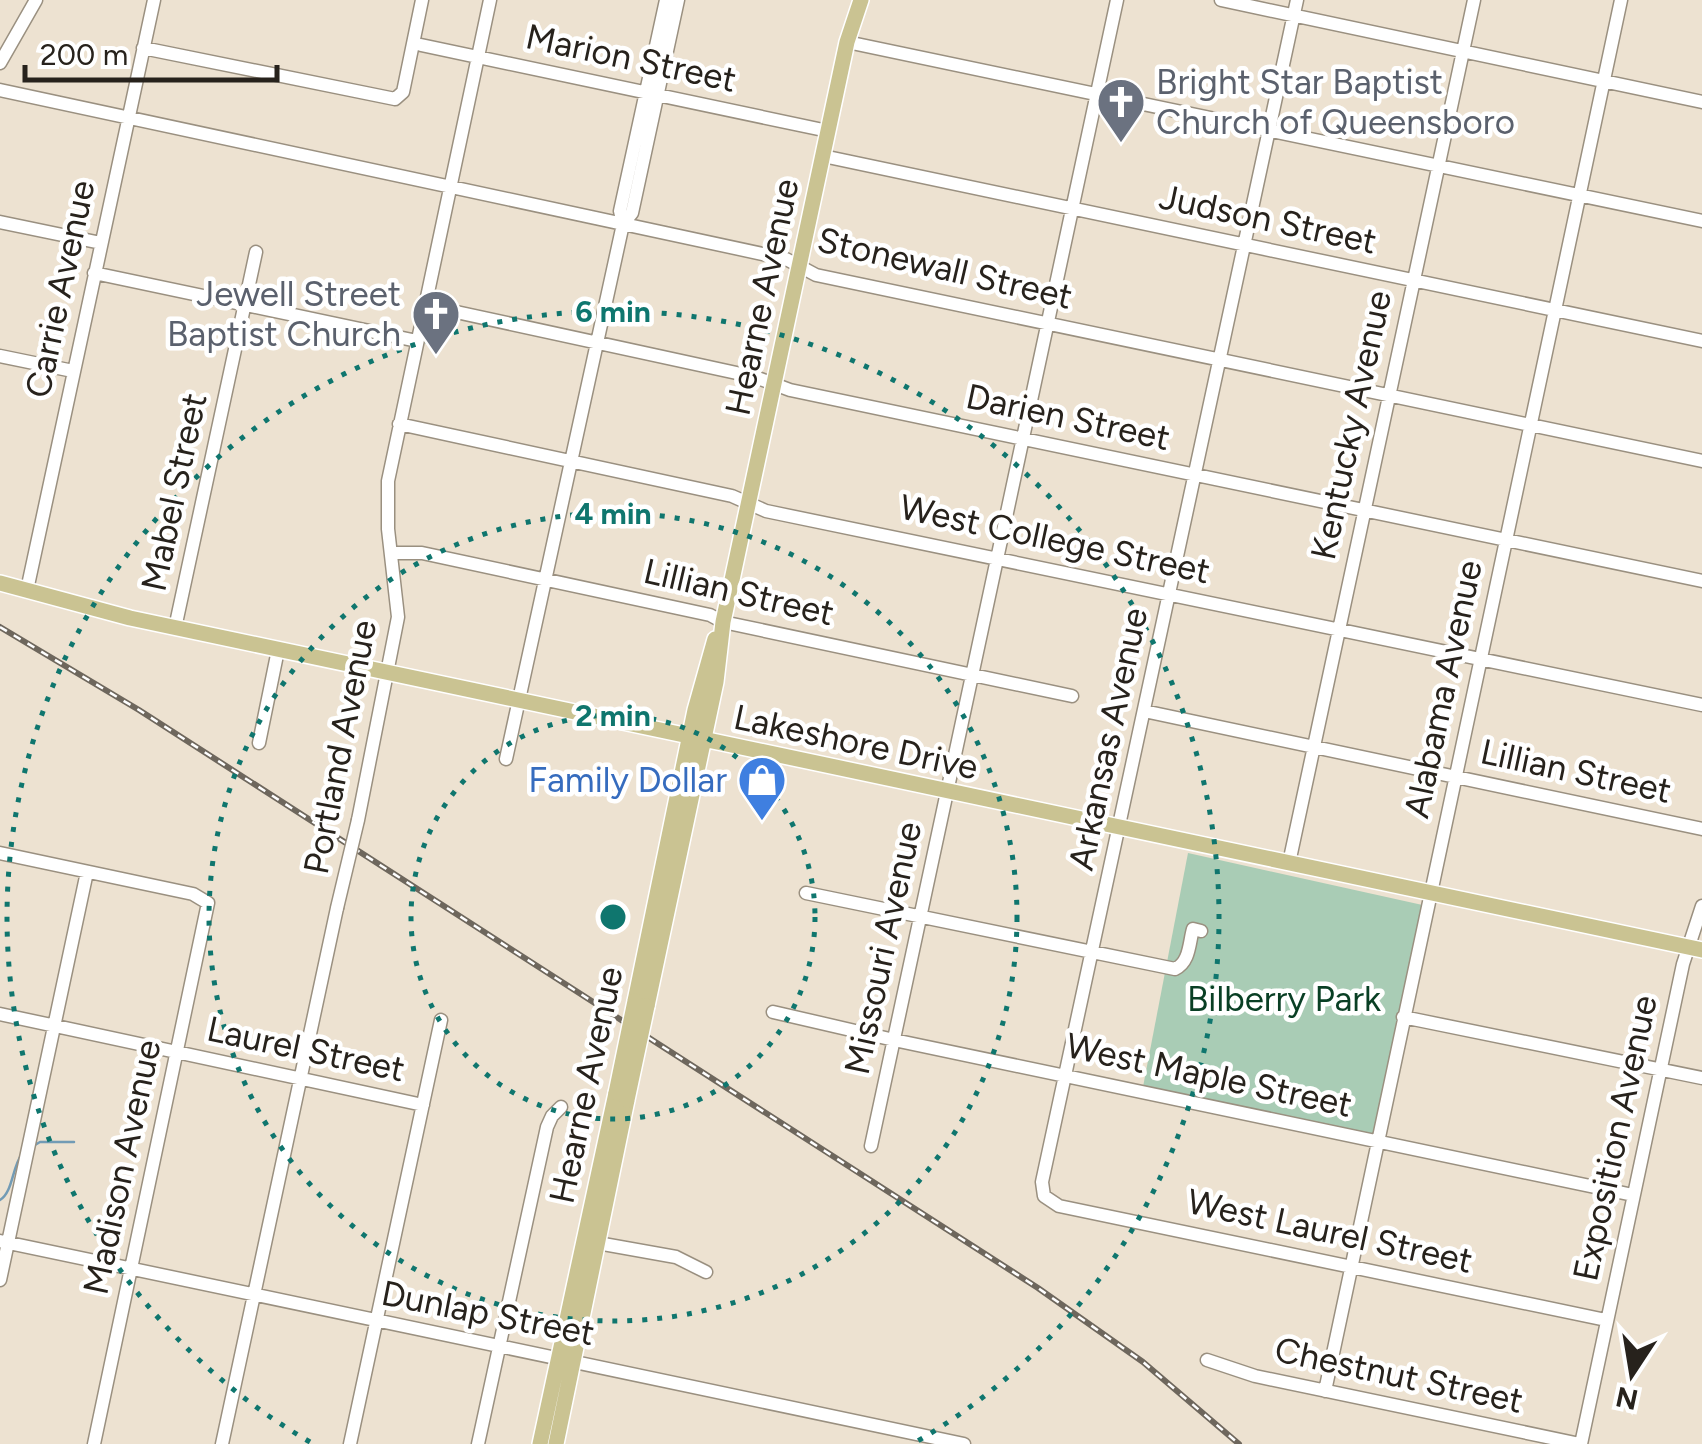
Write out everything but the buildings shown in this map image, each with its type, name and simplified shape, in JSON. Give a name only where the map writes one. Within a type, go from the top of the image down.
[{"type":"main road","name":"Hearne Avenue","points":[[847,42],[851,0]]},
{"type":"main road","name":"Hearne Avenue","points":[[540,1444],[566,1360],[712,649],[723,622],[847,42],[861,0]]},
{"type":"main road","name":"Lakeshore Drive","points":[[0,582],[175,628],[1696,949]]},
{"type":"main road","name":"Hearne Avenue","points":[[556,1444],[566,1360]]},
{"type":"street","points":[[0,62],[36,0]]},
{"type":"street","name":"Carrie Avenue","points":[[27,590],[154,0]]},
{"type":"street","points":[[143,48],[394,100],[403,92],[422,0]]},
{"type":"street","name":"Portland Avenue","points":[[222,1444],[389,673],[398,617],[387,505],[399,424],[490,0]]},
{"type":"street","points":[[506,759],[623,224],[632,213],[666,0]]},
{"type":"street","points":[[651,93],[678,0]]},
{"type":"street","name":"Missouri Avenue","points":[[872,1146],[1118,0]]},
{"type":"street","points":[[1221,0],[1702,102]]},
{"type":"street","name":"Arkansas Avenue","points":[[1044,1196],[1042,1182],[1296,0]]},
{"type":"street","name":"Kentucky Avenue","points":[[1289,864],[1474,0]]},
{"type":"street","name":"Alabama Avenue","points":[[1325,1391],[1621,0]]},
{"type":"street","points":[[847,42],[1702,221]]},
{"type":"street","name":"Marion Street","points":[[421,45],[828,131]]},
{"type":"street","name":"Stonewall Street","points":[[0,90],[786,259],[816,275],[1702,461]]},
{"type":"street","name":"Judson Street","points":[[823,156],[1702,341]]},
{"type":"street","points":[[0,222],[100,243]]},
{"type":"street","name":"Mabel Street","points":[[175,628],[256,252]]},
{"type":"street","points":[[94,273],[416,341]]},
{"type":"street","name":"Darien Street","points":[[424,305],[598,342],[790,390],[1702,581]]},
{"type":"street","points":[[0,356],[73,371]]},
{"type":"street","name":"West College Street","points":[[399,424],[732,496],[766,511],[1702,704]]},
{"type":"street","name":"Lillian Street","points":[[392,553],[422,552],[710,615],[723,622],[1072,696]]},
{"type":"street","points":[[259,743],[278,650]]},
{"type":"street","name":"Lillian Street","points":[[1144,711],[1702,828]]},
{"type":"street","points":[[0,853],[87,872],[4,1241],[0,1280]]},
{"type":"street","name":"Madison Avenue","points":[[87,872],[193,894],[208,903],[94,1444]]},
{"type":"street","points":[[806,892],[1176,968],[1183,966],[1192,929],[1201,931]]},
{"type":"street","name":"Exposition Avenue","points":[[1580,1444],[1683,964],[1696,949],[1702,906]]},
{"type":"street","name":"West Maple Street","points":[[773,1012],[1633,1195]]},
{"type":"street","name":"Laurel Street","points":[[0,1014],[422,1105]]},
{"type":"street","points":[[1404,1017],[1702,1078]]},
{"type":"street","points":[[350,1444],[440,1020]]},
{"type":"street","points":[[478,1444],[547,1127],[561,1107]]},
{"type":"street","name":"West Laurel Street","points":[[1044,1196],[1058,1206],[1606,1320]]},
{"type":"street","name":"Dunlap Street","points":[[4,1241],[964,1444]]},
{"type":"street","points":[[592,1242],[676,1257],[706,1272]]},
{"type":"street","name":"Chestnut Street","points":[[1208,1360],[1255,1376],[1580,1444]]},
{"type":"green space","name":"Bilberry Park","points":[[1188,853],[1427,906],[1377,1141],[1142,1092]]},
{"type":"waterway","points":[[35,1145],[74,1142]]},
{"type":"waterway","points":[[0,1200],[8,1191],[22,1154]]},
{"type":"railway","points":[[0,627],[139,710],[1038,1288],[1143,1362],[1239,1444]]},
{"type":"place","name":"Bright Star Baptist Church of Queensboro","points":[[1121,144]]},
{"type":"place","name":"Jewell Street Baptist Church","points":[[436,356]]},
{"type":"place","name":"Family Dollar","points":[[762,822]]}]
